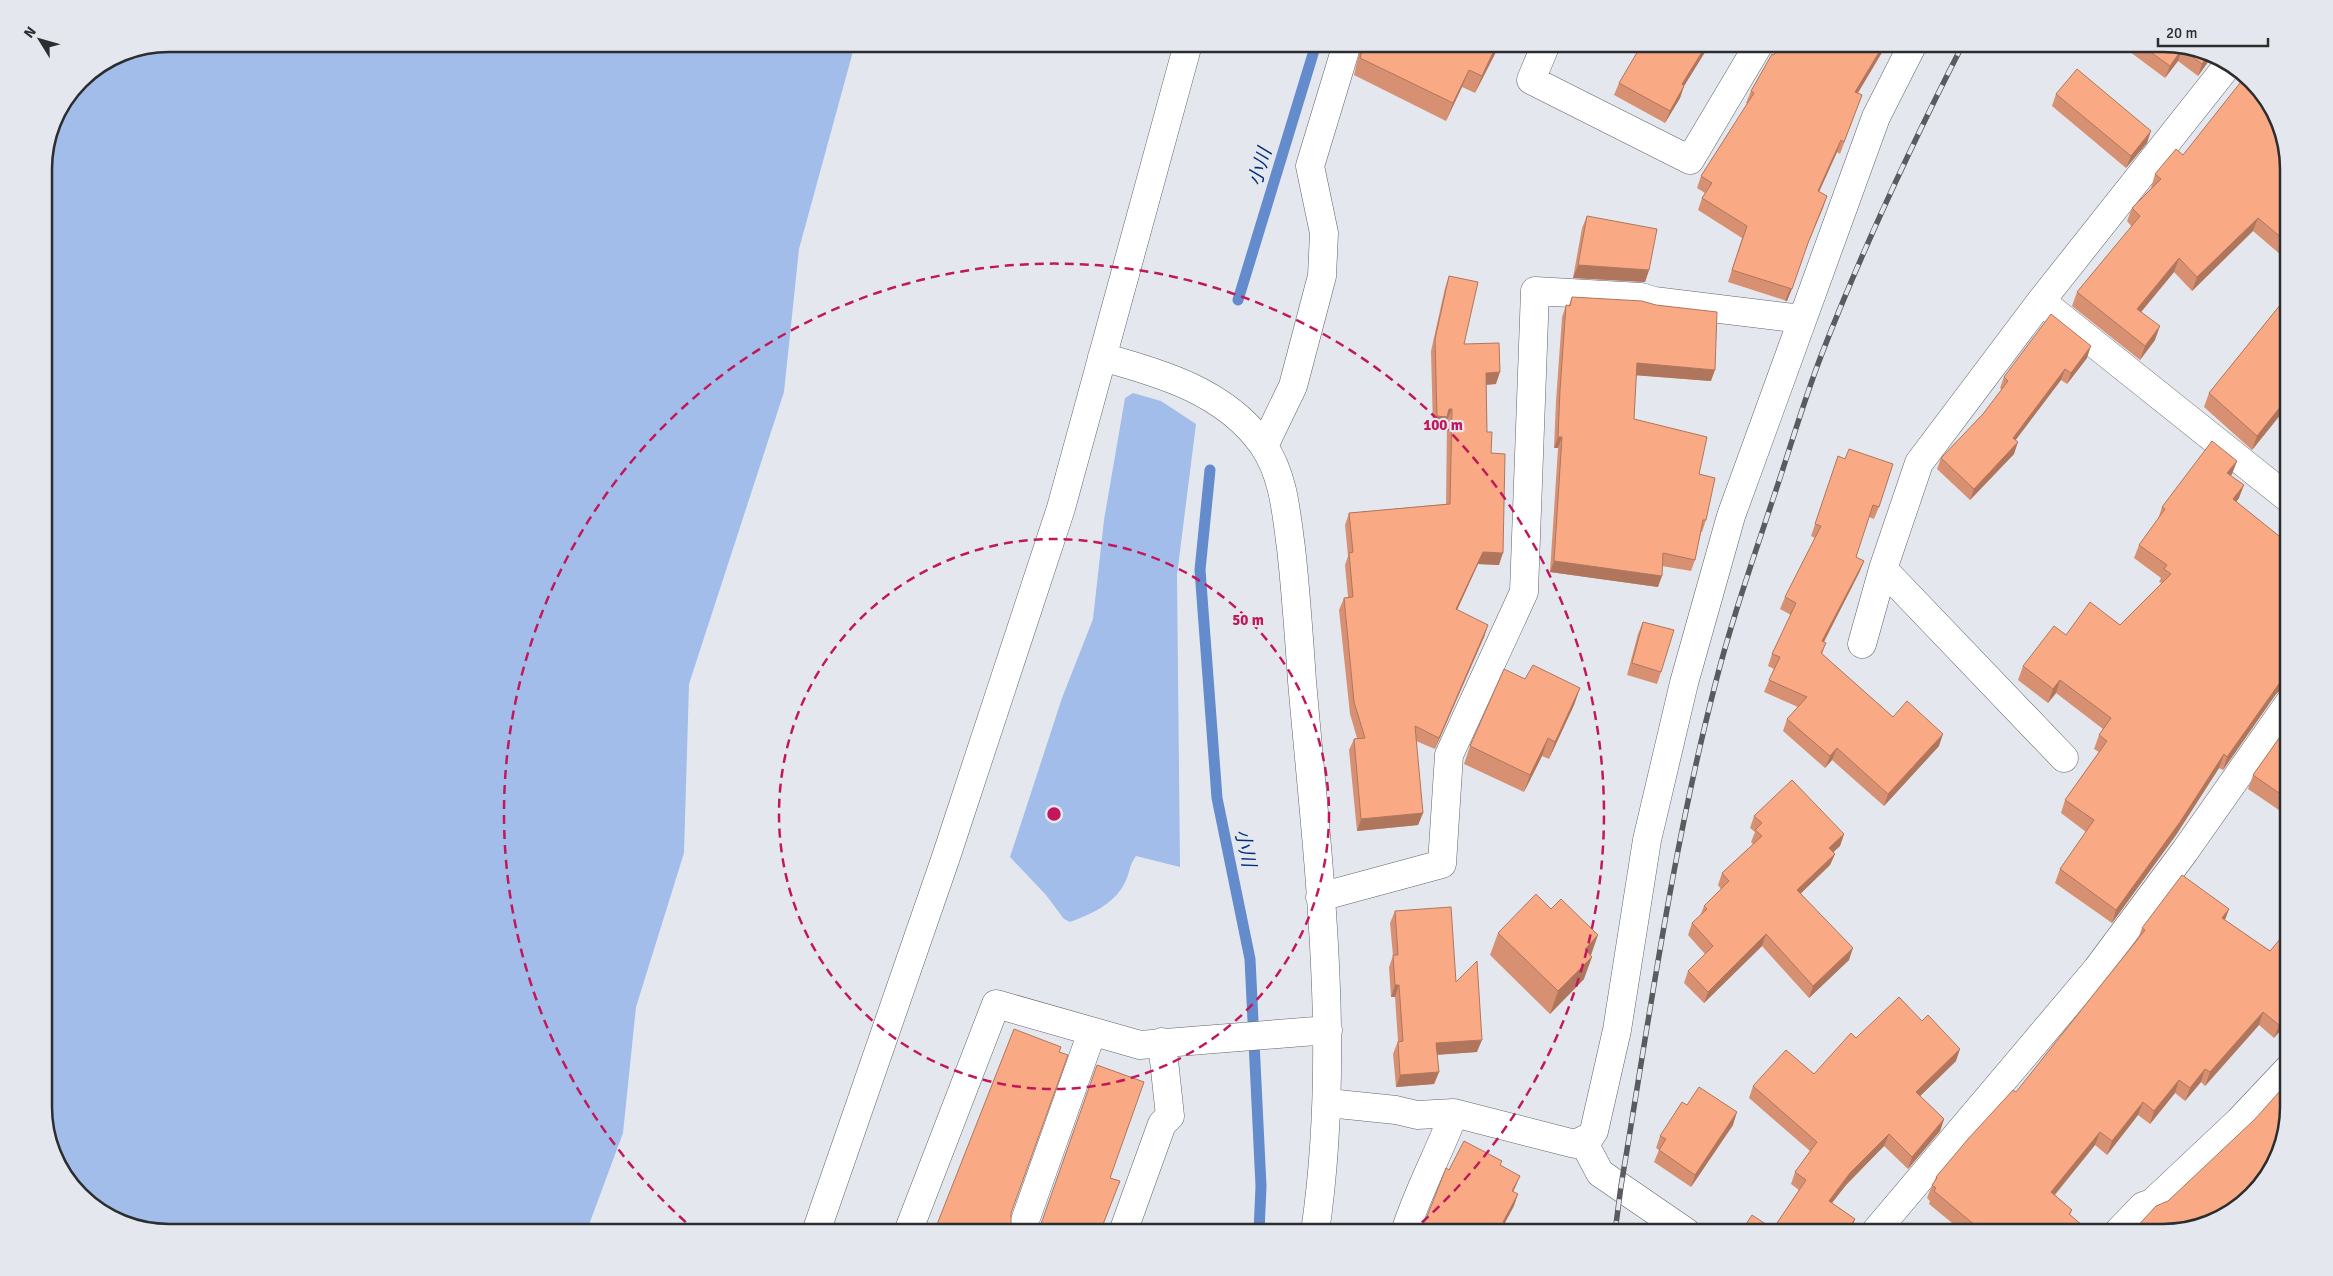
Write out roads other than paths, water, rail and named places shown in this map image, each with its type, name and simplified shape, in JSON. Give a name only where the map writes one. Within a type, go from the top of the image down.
[{"type":"street","points":[[819,1224],[943,866],[1061,508],[1186,52]]},
{"type":"street","points":[[1264,446],[1292,386],[1322,276],[1324,233],[1310,166],[1344,52]]},
{"type":"street","points":[[1543,52],[1531,80],[1690,160],[1754,52]]},
{"type":"street","points":[[1328,1103],[1396,1110],[1417,1115],[1454,1113],[1575,1144],[1583,1141],[1594,1131],[1615,1040],[1647,840],[1684,683],[1731,516],[1876,117],[1909,52]]},
{"type":"street","points":[[1862,644],[1883,569],[1919,463],[2041,301],[2224,70]]},
{"type":"street","points":[[1320,897],[1442,864],[1449,755],[1524,592],[1535,291],[1641,297],[1654,301],[1802,319]]},
{"type":"street","points":[[2041,301],[2280,492]]},
{"type":"street","points":[[1102,357],[1179,381],[1204,393],[1228,408],[1248,425],[1264,446],[1276,469],[1285,504],[1295,582],[1327,983],[1328,1103],[1316,1224]]},
{"type":"street","points":[[1883,569],[2064,758]]},
{"type":"street","points":[[1882,1224],[2097,969],[2185,851],[2280,716]]},
{"type":"street","points":[[911,1224],[996,1004],[1140,1045],[1328,1030]]},
{"type":"street","points":[[1024,1224],[1092,1032]]},
{"type":"street","points":[[1126,1224],[1162,1124],[1170,1116],[1162,1042]]},
{"type":"street","points":[[2126,1224],[2143,1206],[2152,1203],[2239,1121],[2280,1078]]},
{"type":"street","points":[[1408,1224],[1415,1201],[1438,1156],[1454,1113]]},
{"type":"street","points":[[1583,1141],[1600,1173],[1674,1224]]},
{"type":"waterway","name":"小川","points":[[1238,300],[1314,52]]},
{"type":"waterway","name":"小川","points":[[1210,470],[1200,570],[1217,798],[1250,959],[1261,1186],[1259,1224]]},
{"type":"railway","points":[[1616,1224],[1674,874],[1699,750],[1727,641],[1821,356],[1888,198],[1959,52]]}]
